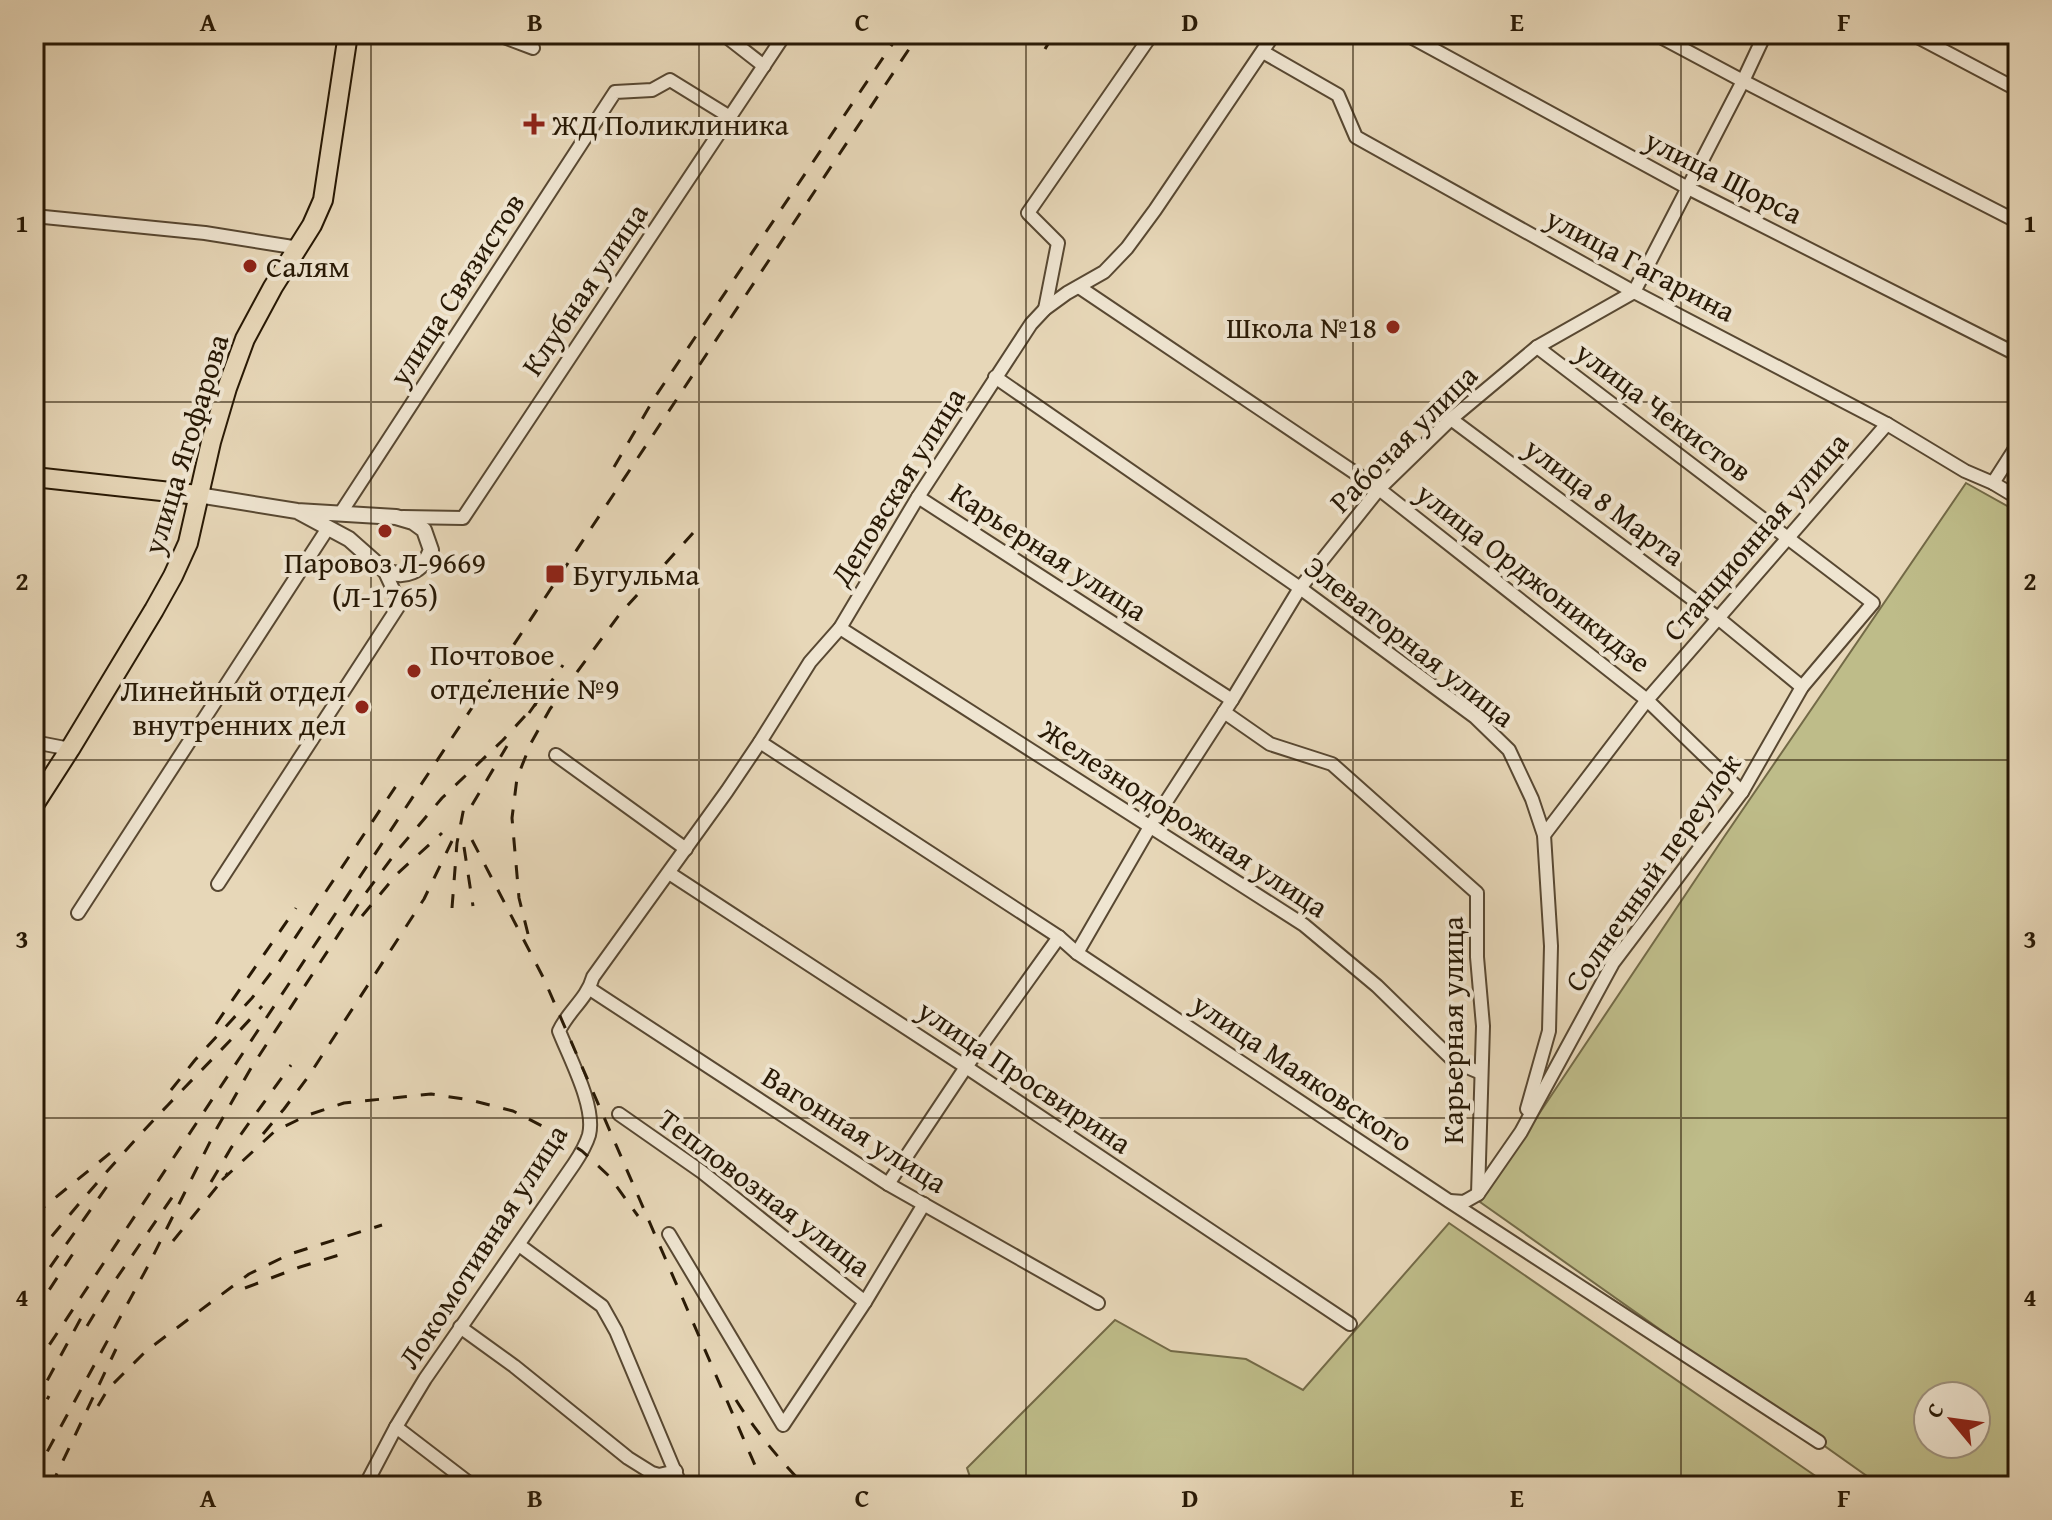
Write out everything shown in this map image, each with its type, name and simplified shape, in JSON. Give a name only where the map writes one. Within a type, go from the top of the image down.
[{"type":"main road","name":"улица Ягофарова","points":[[34,805],[154,610],[188,543],[208,451],[245,339],[312,225],[323,200],[348,34]]},
{"type":"main road","points":[[34,477],[198,495]]},
{"type":"street","points":[[496,34],[533,48]]},
{"type":"street","points":[[723,34],[764,66]]},
{"type":"street","name":"Клубная улица","points":[[396,517],[463,518],[785,34]]},
{"type":"street","points":[[1045,309],[1058,243],[1028,213],[1152,34]]},
{"type":"street","name":"Деповская улица","points":[[590,989],[593,977],[760,742],[810,662],[840,628],[918,497],[1031,324],[1045,309],[1104,272],[1127,248],[1274,34]]},
{"type":"street","points":[[1655,34],[2018,222]]},
{"type":"street","points":[[1634,292],[1765,34]]},
{"type":"street","points":[[1912,34],[2018,90]]},
{"type":"street","name":"улица Щорса","points":[[1409,36],[1688,188],[2018,355]]},
{"type":"street","name":"улица Гагарина","points":[[1263,52],[1338,95],[1356,137],[1634,292],[1887,424],[1965,471],[2018,498]]},
{"type":"street","name":"улица Связистов","points":[[340,514],[615,92],[652,90],[670,80],[730,117]]},
{"type":"street","points":[[34,216],[205,233],[299,248]]},
{"type":"street","name":"улица Орджоникидзе","points":[[1079,287],[1379,489],[1647,700],[1742,792]]},
{"type":"street","name":"Рабочая улица","points":[[1077,953],[1151,825],[1300,588],[1379,489],[1451,419],[1537,347],[1634,292]]},
{"type":"street","name":"улица Чекистов","points":[[1537,347],[1873,603]]},
{"type":"street","name":"Элеваторная улица","points":[[995,377],[1300,588],[1475,717],[1509,750],[1532,799],[1544,835],[1551,946],[1549,1031],[1521,1132]]},
{"type":"street","name":"улица 8 Марта","points":[[1451,419],[1718,618],[1802,687]]},
{"type":"street","name":"Станционная улица","points":[[1544,835],[1647,700],[1887,424]]},
{"type":"street","points":[[1993,483],[2018,444]]},
{"type":"street","points":[[198,495],[297,511],[396,517],[413,522],[424,530],[431,550],[425,563],[413,572],[397,575],[384,570],[349,539],[297,511]]},
{"type":"street","name":"Карьерная улица","points":[[918,497],[1232,700]]},
{"type":"street","points":[[78,913],[328,528]]},
{"type":"street","points":[[218,884],[400,604],[384,570]]},
{"type":"street","name":"Солнечный переулок","points":[[1478,1194],[1521,1132],[1613,963],[1742,792],[1802,687],[1873,603]]},
{"type":"street","name":"Железнодорожная улица","points":[[840,628],[1304,925],[1377,986],[1455,1062],[1481,1073]]},
{"type":"street","name":"Карьерная улица","points":[[1224,712],[1270,744],[1332,764],[1477,893],[1477,957],[1483,1026],[1478,1194]]},
{"type":"street","points":[[34,742],[70,749]]},
{"type":"street","name":"улица Маяковского","points":[[760,742],[1059,937],[1077,953],[1449,1201],[1819,1442]]},
{"type":"street","points":[[556,755],[686,849]]},
{"type":"street","name":"улица Просвирина","points":[[669,873],[1350,1324]]},
{"type":"street","points":[[888,1184],[966,1067],[1059,937]]},
{"type":"street","name":"Вагонная улица","points":[[590,989],[888,1184],[1098,1303]]},
{"type":"street","name":"Локомотивная улица","points":[[365,1486],[425,1379],[574,1164],[589,1135],[591,1122],[588,1105],[559,1031],[590,989]]},
{"type":"street","name":"Тепловозная улица","points":[[619,1114],[702,1172],[865,1302],[924,1204]]},
{"type":"street","points":[[1449,1201],[1464,1202],[1478,1194]]},
{"type":"street","points":[[669,1234],[783,1425],[865,1302]]},
{"type":"street","points":[[519,1245],[602,1306],[616,1331],[681,1486]]},
{"type":"street","points":[[460,1327],[514,1366],[628,1458],[659,1475],[676,1471]]},
{"type":"street","points":[[396,1427],[473,1486]]},
{"type":"shaded area","points":[[1966,483],[2018,512],[2018,1486],[1881,1486],[1480,1202]]},
{"type":"shaded area","points":[[1449,1223],[1830,1486],[973,1486],[967,1468],[1115,1320],[1171,1351],[1246,1359],[1303,1390]]},
{"type":"railway","points":[[614,467],[655,397],[899,34]]},
{"type":"railway","points":[[34,1368],[919,34]]},
{"type":"railway","points":[[1045,49],[1054,34]]},
{"type":"railway","points":[[528,934],[519,898],[512,818],[517,778],[531,743],[550,709],[619,615],[693,533]]},
{"type":"railway","points":[[529,713],[563,665]]},
{"type":"railway","points":[[34,1476],[251,1068],[365,894],[397,851],[442,798],[536,704]]},
{"type":"railway","points":[[472,805],[507,746]]},
{"type":"railway","points":[[171,1090],[277,965],[396,786]]},
{"type":"railway","points":[[452,908],[457,843],[465,802]]},
{"type":"railway","points":[[362,916],[397,874],[442,833]]},
{"type":"railway","points":[[472,840],[544,979],[764,1486]]},
{"type":"railway","points":[[263,1134],[308,1077],[424,899],[452,841]]},
{"type":"railway","points":[[464,847],[473,906]]},
{"type":"railway","points":[[216,1024],[296,908]]},
{"type":"railway","points":[[34,1258],[133,1142],[262,1006]]},
{"type":"railway","points":[[211,1182],[231,1148],[291,1065]]},
{"type":"railway","points":[[222,1180],[275,1131],[308,1115],[344,1103],[431,1094],[513,1111],[548,1129],[582,1151],[609,1176],[638,1216]]},
{"type":"railway","points":[[34,1215],[114,1150]]},
{"type":"railway","points":[[173,1241],[228,1173]]},
{"type":"railway","points":[[34,1290],[108,1185]]},
{"type":"railway","points":[[87,1326],[173,1196]]},
{"type":"railway","points":[[98,1406],[108,1389],[146,1351],[249,1274],[290,1254],[382,1225]]},
{"type":"railway","points":[[34,1313],[78,1246]]},
{"type":"railway","points":[[245,1288],[349,1252]]},
{"type":"railway","points":[[34,1405],[87,1307]]},
{"type":"railway","points":[[51,1486],[116,1349]]},
{"type":"railway","points":[[34,1424],[49,1396]]},
{"type":"railway","points":[[736,1400],[768,1445],[805,1486]]},
{"type":"railway","points":[[102,1486],[109,1478]]},
{"type":"place","name":"ЖД Поликлиника","points":[[534,124]]},
{"type":"place","name":"Салям","points":[[250,266]]},
{"type":"place","name":"Школа №18","points":[[1393,327]]},
{"type":"place","name":"Паровоз Л-9669 (Л-1765)","points":[[385,531]]},
{"type":"place","name":"Бугульма","points":[[555,574]]},
{"type":"place","name":"Почтовое отделение №9","points":[[414,671]]},
{"type":"place","name":"Линейный отдел внутренних дел","points":[[362,707]]}]
